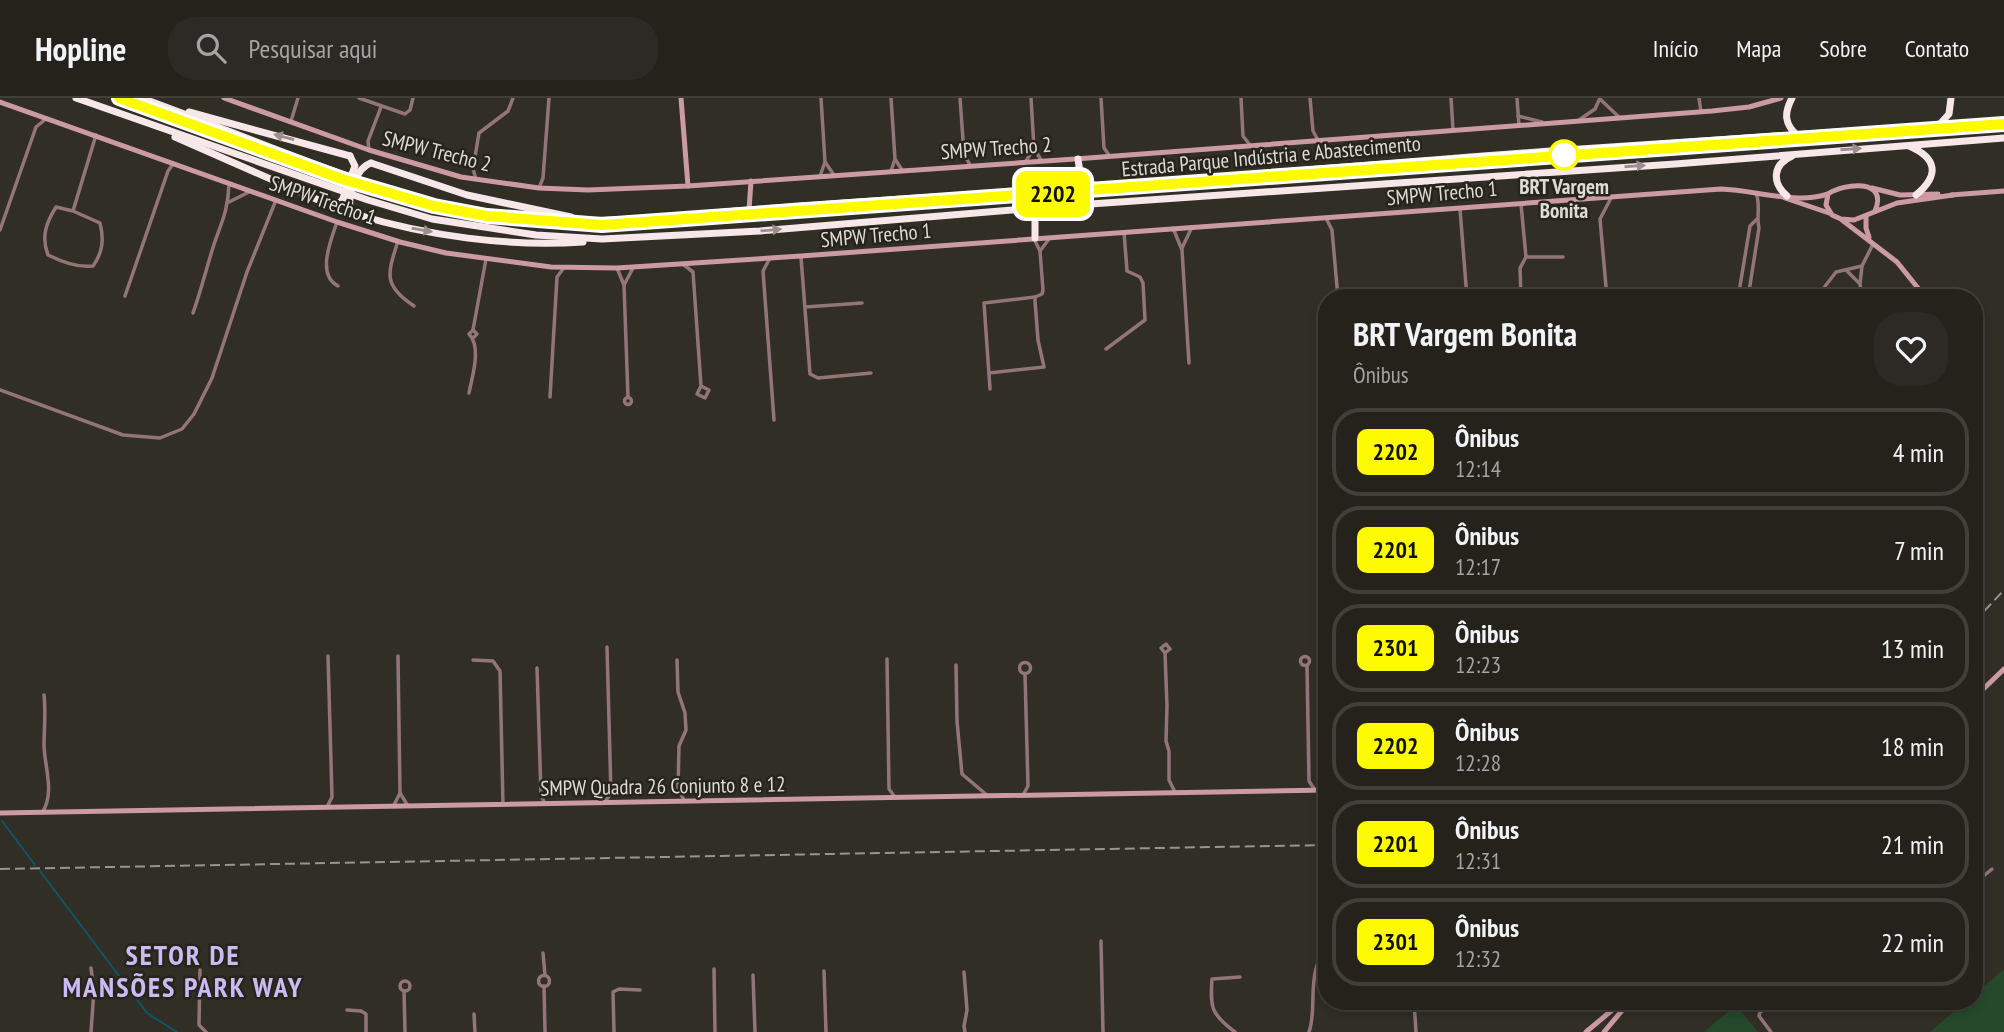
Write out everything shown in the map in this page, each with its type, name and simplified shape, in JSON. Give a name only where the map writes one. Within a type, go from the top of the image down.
[{"type":"highway","name":"Estrada Parque Indústria e Abastecimento","points":[[76,98],[368,200],[432,219],[536,235],[602,239],[760,231],[1047,207],[1675,164],[2004,138]]},
{"type":"highway","name":"Estrada Parque Indústria e Abastecimento","points":[[141,98],[370,183],[490,213],[578,220],[641,220],[1550,151],[2004,121]]},
{"type":"highway","points":[[1792,98],[1786,116],[1789,127],[1798,136]]},
{"type":"highway","points":[[1939,126],[1949,114],[1951,98]]},
{"type":"highway","points":[[148,125],[332,206],[340,204],[355,166],[350,156],[156,103]]},
{"type":"highway","points":[[1905,145],[1923,153],[1931,162],[1930,181],[1916,195]]},
{"type":"highway","points":[[1783,196],[1776,173],[1780,163],[1798,153]]},
{"type":"highway","points":[[1076,159],[1081,179],[1101,187]]},
{"type":"highway","points":[[1058,190],[1075,178],[1076,159]]},
{"type":"highway","points":[[578,220],[467,195],[371,163],[360,170],[349,205],[355,214],[422,230],[509,241],[569,243],[602,239]]},
{"type":"highway","points":[[1034,239],[1035,218],[1047,207]]},
{"type":"highway","points":[[1015,210],[1029,219],[1034,239]]},
{"type":"street","name":"SMPW Trecho 2","points":[[224,98],[369,150],[466,177],[539,188],[625,190],[1701,112],[1736,109],[1780,98]]},
{"type":"street","points":[[290,121],[298,98]]},
{"type":"street","points":[[359,98],[407,113],[413,98]]},
{"type":"street","points":[[476,179],[473,169],[479,133],[510,109],[513,98]]},
{"type":"street","points":[[539,188],[543,178],[549,98]]},
{"type":"street","points":[[681,98],[688,186]]},
{"type":"street","points":[[820,176],[825,162],[821,98]]},
{"type":"street","points":[[891,98],[895,159],[891,171]]},
{"type":"street","points":[[961,98],[964,154],[961,166]]},
{"type":"street","points":[[1031,98],[1034,148],[1041,160]]},
{"type":"street","points":[[1101,98],[1104,148],[1109,155]]},
{"type":"street","points":[[1238,146],[1243,136],[1241,98]]},
{"type":"street","points":[[1309,141],[1312,131],[1310,98]]},
{"type":"street","points":[[1451,98],[1453,130]]},
{"type":"street","points":[[1517,98],[1519,126]]},
{"type":"street","points":[[1699,98],[1701,112]]},
{"type":"street","points":[[1577,121],[1595,109],[1601,99],[1620,118]]},
{"type":"street","name":"SMPW Trecho 1","points":[[0,102],[337,222],[398,241],[486,260],[564,268],[617,268],[802,257],[1721,189],[1783,196]]},
{"type":"street","points":[[369,150],[368,141],[381,107]]},
{"type":"street","points":[[34,114],[37,127]]},
{"type":"street","points":[[1518,116],[1544,124]]},
{"type":"street","points":[[0,230],[37,127],[47,118]]},
{"type":"street","points":[[1312,131],[1319,140]]},
{"type":"street","points":[[73,211],[96,135]]},
{"type":"street","points":[[1243,136],[1250,145]]},
{"type":"street","points":[[360,147],[368,141]]},
{"type":"street","points":[[1026,161],[1034,148]]},
{"type":"street","points":[[1098,156],[1104,148]]},
{"type":"street","points":[[964,154],[970,165]]},
{"type":"street","points":[[895,159],[902,170]]},
{"type":"street","points":[[167,160],[168,171]]},
{"type":"street","points":[[825,162],[834,175]]},
{"type":"street","points":[[125,296],[168,171],[174,163]]},
{"type":"street","points":[[466,177],[473,169]]},
{"type":"street","points":[[543,178],[548,188]]},
{"type":"street","points":[[749,210],[751,181]]},
{"type":"street","points":[[193,313],[229,202],[229,183]]},
{"type":"street","points":[[1783,196],[1809,199],[1828,194],[1844,185],[1861,185],[1900,195],[1952,195]]},
{"type":"street","points":[[1869,188],[1875,192],[1878,200],[1875,211]]},
{"type":"street","points":[[229,202],[249,191]]},
{"type":"street","points":[[1841,219],[1866,217],[1897,203],[2004,191]]},
{"type":"street","points":[[1750,289],[1760,202],[1755,192]]},
{"type":"street","points":[[1760,202],[1771,194]]},
{"type":"street","points":[[1828,194],[1826,205],[1832,215]]},
{"type":"street","points":[[1606,289],[1600,219],[1612,196]]},
{"type":"street","points":[[1783,196],[1841,219],[1897,262],[1919,289]]},
{"type":"street","points":[[0,390],[123,435],[160,438],[182,429],[199,407],[212,378],[247,272],[276,200]]},
{"type":"street","points":[[1521,202],[1526,257],[1520,268],[1521,289]]},
{"type":"street","points":[[1459,207],[1466,289]]},
{"type":"street","points":[[56,208],[73,211],[100,223],[102,245],[93,266],[84,267],[58,261],[48,255],[46,250],[44,237],[47,222],[56,208]]},
{"type":"street","points":[[1332,230],[1336,217]]},
{"type":"street","points":[[1861,289],[1862,265],[1869,254],[1872,241],[1866,232],[1866,217]]},
{"type":"street","points":[[1326,218],[1332,230],[1337,289]]},
{"type":"street","points":[[1739,289],[1750,226],[1757,219]]},
{"type":"street","points":[[337,222],[327,258],[329,278],[338,286]]},
{"type":"street","points":[[1182,250],[1192,227]]},
{"type":"street","points":[[1173,228],[1182,250],[1189,363]]},
{"type":"street","points":[[1106,349],[1145,320],[1143,283],[1140,278],[1127,271],[1124,232]]},
{"type":"street","points":[[1749,232],[1758,233]]},
{"type":"street","points":[[1040,251],[1050,237]]},
{"type":"street","points":[[990,389],[989,343],[984,303],[1042,294],[1040,251],[1034,239]]},
{"type":"street","points":[[398,241],[390,269],[391,281],[397,295],[414,306]]},
{"type":"street","points":[[1869,254],[1880,247]]},
{"type":"street","points":[[802,257],[810,374],[818,377],[871,373]]},
{"type":"street","points":[[1526,257],[1563,257]]},
{"type":"street","points":[[763,268],[770,258]]},
{"type":"street","points":[[755,259],[763,268],[774,420]]},
{"type":"street","points":[[1744,259],[1754,261]]},
{"type":"street","points":[[469,393],[476,351],[473,338],[477,334],[473,330],[486,260]]},
{"type":"street","points":[[693,272],[704,262]]},
{"type":"street","points":[[682,264],[693,272],[701,386]]},
{"type":"street","points":[[1823,289],[1836,272],[1862,265]]},
{"type":"street","points":[[550,397],[557,277],[551,267]]},
{"type":"street","points":[[624,285],[633,267]]},
{"type":"street","points":[[557,277],[564,268]]},
{"type":"street","points":[[617,268],[624,285],[628,397]]},
{"type":"street","points":[[1847,271],[1860,284]]},
{"type":"street","points":[[1740,284],[1750,286]]},
{"type":"street","points":[[989,373],[1044,367],[1038,340],[1035,297]]},
{"type":"street","points":[[805,307],[862,303]]},
{"type":"street","points":[[605,801],[610,795],[607,647]]},
{"type":"street","points":[[1166,653],[1166,741],[1170,783],[1175,792]]},
{"type":"street","points":[[328,656],[332,797],[338,808]]},
{"type":"street","points":[[393,807],[400,793],[398,656]]},
{"type":"street","points":[[887,659],[889,789],[895,797]]},
{"type":"street","points":[[473,660],[493,661],[500,671],[503,805]]},
{"type":"street","points":[[673,802],[678,790],[679,746],[685,730],[685,713],[678,692],[677,660]]},
{"type":"street","points":[[956,665],[957,722],[962,774],[988,796]]},
{"type":"street","points":[[1307,665],[1309,782],[1315,790]]},
{"type":"street","points":[[537,668],[541,795],[545,804]]},
{"type":"street","points":[[1023,795],[1028,787],[1025,674]]},
{"type":"street","points":[[1983,691],[2003,674]]},
{"type":"street","points":[[44,695],[44,749],[49,801],[58,813]]},
{"type":"street","points":[[1301,790],[1309,782]]},
{"type":"street","points":[[1164,793],[1170,783]]},
{"type":"street","points":[[1028,787],[1034,795]]},
{"type":"street","points":[[883,797],[889,789]]},
{"type":"street","points":[[678,790],[685,802]]},
{"type":"street","name":"SMPW Quadra 26 Conjunto 8 e 12","points":[[0,813],[1315,790]]},
{"type":"street","points":[[400,793],[409,807]]},
{"type":"street","points":[[535,804],[541,795]]},
{"type":"street","points":[[610,795],[616,801]]},
{"type":"street","points":[[326,808],[332,797]]},
{"type":"street","points":[[42,813],[49,801]]},
{"type":"street","points":[[1983,877],[1992,870]]},
{"type":"street","points":[[1101,941],[1103,1032]]},
{"type":"street","points":[[543,953],[545,975],[550,980],[544,986],[545,1032]]},
{"type":"street","points":[[1309,1032],[1318,962]]},
{"type":"street","points":[[91,968],[94,990],[91,1032]]},
{"type":"street","points":[[714,969],[715,1032]]},
{"type":"street","points":[[200,970],[200,1025],[205,1032]]},
{"type":"street","points":[[824,971],[826,1032]]},
{"type":"street","points":[[964,972],[967,1010],[965,1032]]},
{"type":"street","points":[[544,986],[538,981],[545,975]]},
{"type":"street","points":[[753,975],[755,1032]]},
{"type":"street","points":[[1235,1032],[1214,1015],[1211,1002],[1212,979],[1240,977]]},
{"type":"street","points":[[614,1032],[613,992],[619,989],[640,990]]},
{"type":"street","points":[[404,991],[405,1032]]},
{"type":"street","points":[[347,1010],[366,1014],[366,1032]]},
{"type":"street","points":[[1415,1010],[1416,1032]]},
{"type":"street","points":[[1586,1032],[1612,1010]]},
{"type":"street","points":[[1604,1032],[1622,1010]]},
{"type":"street","points":[[1763,1010],[1759,1016],[1771,1032]]},
{"type":"street","points":[[474,1014],[475,1032]]},
{"type":"green space","points":[[2004,969],[2004,1032],[1930,1032],[1956,1010],[1983,1010],[1983,987]]},
{"type":"green space","points":[[1730,1010],[1740,1010],[1758,1032],[1704,1032]]},
{"type":"waterway","points":[[2,821],[35,865]]},
{"type":"waterway","points":[[40,871],[147,1013],[177,1032]]},
{"type":"railway","points":[[1983,612],[2004,590]]},
{"type":"railway","points":[[0,869],[1318,845]]},
{"type":"bus line","name":"2202","points":[[119,98],[342,179],[434,206],[487,216],[602,225],[2004,124]]},
{"type":"place","name":"BRT Vargem Bonita","points":[[1564,155]]},
{"type":"district","name":"SETOR DE MANSÕES PARK WAY","points":[[183,970]]}]
